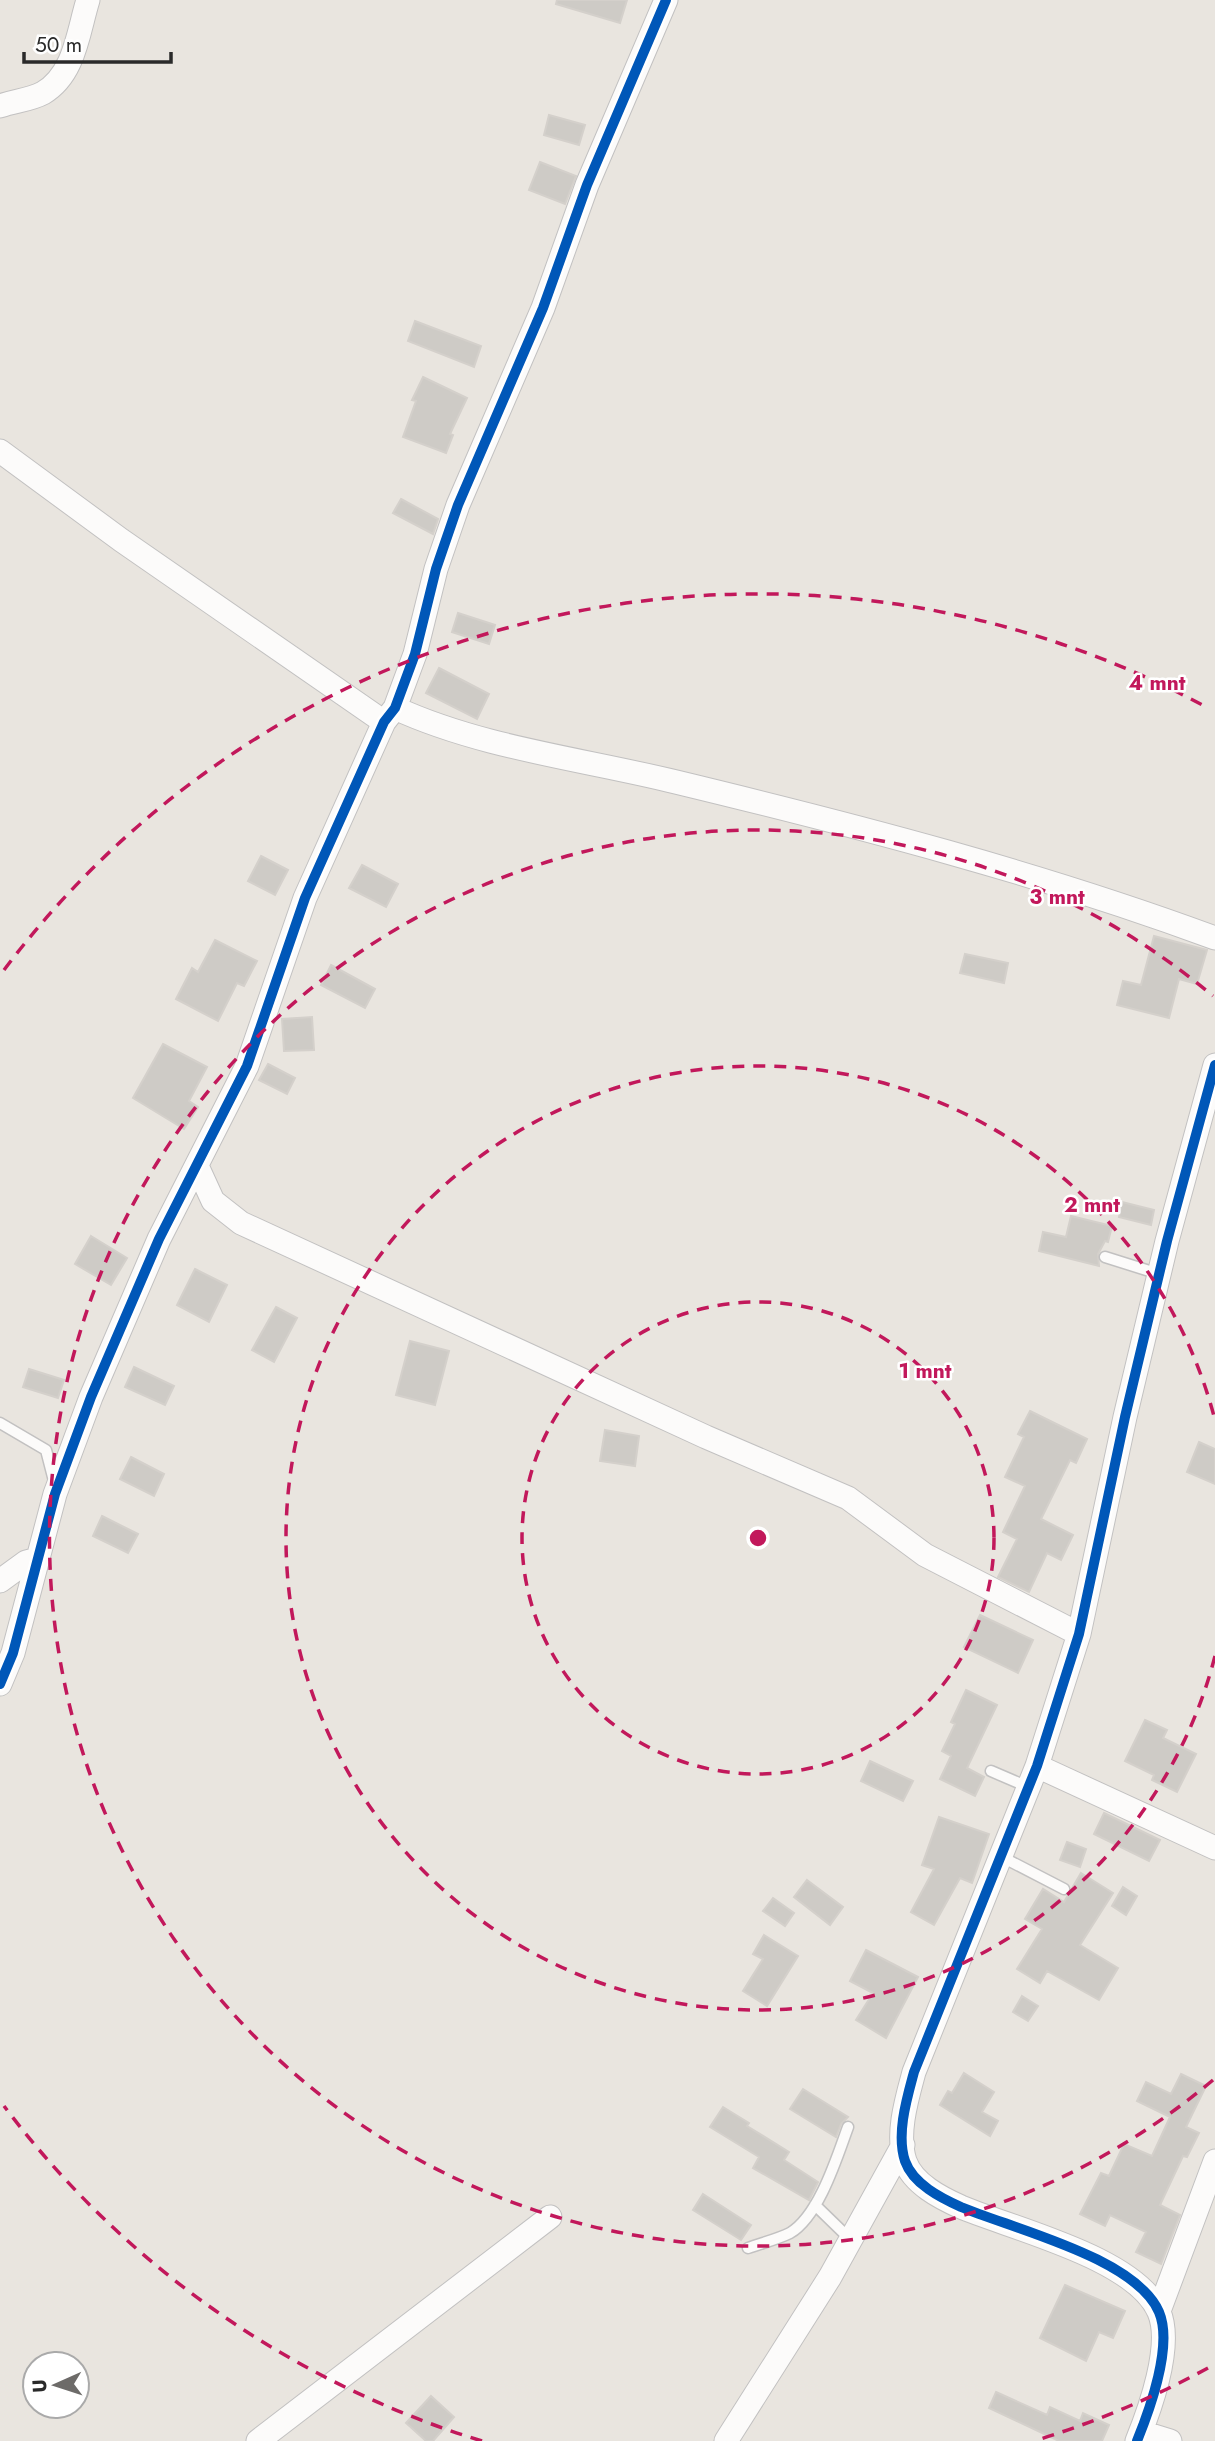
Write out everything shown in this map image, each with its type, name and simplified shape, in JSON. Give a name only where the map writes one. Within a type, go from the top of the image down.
[{"type":"street","points":[[0,106],[42,93],[54,84],[70,61],[88,0]]},
{"type":"street","points":[[0,1684],[13,1653],[55,1494],[130,1302],[247,1066],[304,898],[415,654],[436,569],[458,505],[543,308],[587,185],[666,0]]},
{"type":"street","points":[[0,451],[121,540],[389,715],[687,785],[989,863],[1111,899],[1215,938]]},
{"type":"street","points":[[1159,2311],[1132,2280],[1111,2264],[977,2214],[934,2193],[913,2174],[905,2162],[902,2146],[908,2095],[914,2072],[1037,1766],[1079,1634],[1125,1417],[1159,1274],[1215,1065]]},
{"type":"street","points":[[197,1166],[213,1201],[242,1223],[693,1432],[848,1498],[925,1555],[1079,1634]]},
{"type":"street","points":[[0,1581],[26,1562],[37,1559]]},
{"type":"street","points":[[1037,1766],[1215,1848]]},
{"type":"street","points":[[726,2441],[851,2240],[902,2146]]},
{"type":"street","points":[[1170,2441],[1139,2437],[1163,2347],[1159,2311],[1215,2161]]},
{"type":"street","points":[[258,2441],[550,2217]]},
{"type":"lane","points":[[1105,1257],[1159,1274]]},
{"type":"lane","points":[[0,1423],[46,1450],[51,1463],[55,1494]]},
{"type":"lane","points":[[991,1771],[1028,1787]]},
{"type":"lane","points":[[1002,1857],[1064,1889]]},
{"type":"lane","points":[[748,2248],[789,2233],[801,2225],[815,2205],[848,2127]]},
{"type":"lane","points":[[815,2205],[851,2240]]},
{"type":"building","points":[[557,0],[627,0],[620,23],[556,4]]},
{"type":"building","points":[[549,115],[585,125],[579,145],[544,135]]},
{"type":"building","points":[[540,162],[576,176],[565,204],[529,190]]},
{"type":"building","points":[[415,321],[481,346],[474,367],[408,341]]},
{"type":"building","points":[[423,377],[467,398],[450,434],[453,435],[446,453],[403,437],[416,401],[412,400]]},
{"type":"building","points":[[401,499],[438,519],[433,534],[393,513]]},
{"type":"building","points":[[458,613],[495,625],[489,644],[452,632]]},
{"type":"building","points":[[439,668],[489,694],[477,719],[426,693]]},
{"type":"building","points":[[261,856],[288,870],[275,895],[248,881]]},
{"type":"building","points":[[362,865],[398,884],[386,907],[349,888]]},
{"type":"building","points":[[1154,936],[1207,950],[1197,984],[1179,979],[1169,1018],[1117,1005],[1123,981],[1141,985]]},
{"type":"building","points":[[215,940],[257,961],[244,986],[237,983],[218,1021],[176,999],[192,968],[198,972]]},
{"type":"building","points":[[965,954],[1008,963],[1004,983],[960,973]]},
{"type":"building","points":[[331,965],[375,989],[365,1008],[321,985]]},
{"type":"building","points":[[312,1017],[314,1050],[284,1051],[282,1019]]},
{"type":"building","points":[[163,1044],[207,1067],[189,1101],[198,1107],[184,1129],[133,1098]]},
{"type":"building","points":[[268,1064],[295,1078],[287,1094],[259,1080]]},
{"type":"building","points":[[1122,1202],[1154,1210],[1151,1225],[1119,1217]]},
{"type":"building","points":[[1071,1216],[1112,1226],[1108,1242],[1105,1241],[1098,1254],[1099,1266],[1039,1251],[1043,1232],[1066,1237]]},
{"type":"building","points":[[91,1236],[127,1258],[111,1285],[75,1264]]},
{"type":"building","points":[[195,1269],[227,1285],[209,1322],[177,1305]]},
{"type":"building","points":[[276,1307],[297,1318],[274,1362],[252,1350]]},
{"type":"building","points":[[410,1341],[449,1351],[435,1405],[396,1395]]},
{"type":"building","points":[[134,1367],[174,1386],[165,1405],[125,1387]]},
{"type":"building","points":[[29,1369],[64,1380],[58,1398],[23,1387]]},
{"type":"building","points":[[1030,1411],[1087,1439],[1076,1463],[1070,1460],[1041,1519],[1073,1535],[1061,1560],[1047,1553],[1029,1592],[998,1577],[1017,1539],[1003,1532],[1025,1486],[1005,1477],[1024,1437],[1018,1434]]},
{"type":"building","points":[[605,1430],[639,1436],[635,1466],[600,1461]]},
{"type":"building","points":[[1199,1442],[1215,1449],[1215,1484],[1187,1472]]},
{"type":"building","points":[[131,1457],[164,1474],[154,1496],[120,1479]]},
{"type":"building","points":[[102,1516],[138,1534],[128,1553],[93,1536]]},
{"type":"building","points":[[980,1615],[1033,1640],[1018,1673],[964,1647]]},
{"type":"building","points":[[966,1690],[997,1705],[967,1768],[984,1777],[975,1796],[940,1779],[951,1756],[942,1751],[955,1724],[951,1722]]},
{"type":"building","points":[[1145,1720],[1167,1730],[1163,1738],[1196,1754],[1177,1792],[1152,1780],[1154,1775],[1125,1761]]},
{"type":"building","points":[[870,1761],[913,1781],[903,1801],[861,1781]]},
{"type":"building","points":[[1104,1813],[1160,1840],[1149,1861],[1094,1834]]},
{"type":"building","points":[[939,1817],[989,1834],[972,1883],[960,1878],[934,1925],[911,1912],[934,1869],[922,1865]]},
{"type":"building","points":[[1067,1842],[1086,1849],[1080,1867],[1060,1860]]},
{"type":"building","points":[[1081,1873],[1113,1893],[1080,1945],[1118,1968],[1099,2000],[1047,1971],[1040,1983],[1017,1969],[1042,1929],[1025,1919],[1043,1889],[1064,1902]]},
{"type":"building","points":[[807,1880],[843,1907],[830,1925],[794,1897]]},
{"type":"building","points":[[1123,1887],[1137,1896],[1126,1915],[1112,1906]]},
{"type":"building","points":[[773,1898],[794,1913],[785,1926],[763,1911]]},
{"type":"building","points":[[764,1935],[798,1956],[767,2006],[743,1991],[763,1959],[753,1954]]},
{"type":"building","points":[[866,1950],[918,1977],[886,2038],[856,2020],[873,1993],[850,1981]]},
{"type":"building","points":[[1022,1996],[1038,2006],[1028,2021],[1013,2012]]},
{"type":"building","points":[[964,2073],[994,2092],[982,2112],[998,2121],[990,2136],[940,2105],[948,2091],[952,2093]]},
{"type":"building","points":[[1181,2074],[1206,2086],[1186,2127],[1199,2133],[1187,2157],[1183,2156],[1160,2205],[1180,2215],[1161,2264],[1136,2252],[1146,2232],[1110,2215],[1105,2226],[1080,2214],[1101,2173],[1109,2176],[1124,2144],[1152,2156],[1170,2117],[1137,2101],[1146,2082],[1171,2094]]},
{"type":"building","points":[[803,2089],[848,2117],[841,2124],[836,2137],[790,2109]]},
{"type":"building","points":[[723,2107],[749,2123],[747,2126],[789,2152],[784,2160],[818,2182],[809,2200],[753,2168],[759,2157],[710,2127]]},
{"type":"building","points":[[703,2194],[751,2225],[741,2240],[693,2210]]},
{"type":"building","points":[[1065,2285],[1125,2311],[1113,2338],[1099,2332],[1086,2361],[1040,2338]]},
{"type":"building","points":[[996,2392],[1047,2415],[1050,2407],[1080,2421],[1083,2413],[1109,2425],[1102,2441],[1059,2441],[989,2408]]},
{"type":"building","points":[[431,2396],[454,2417],[433,2441],[426,2441],[406,2423]]},
{"type":"cycle path","points":[[0,1684],[13,1653],[55,1494],[91,1397],[159,1239],[247,1066],[305,898],[384,722],[395,708],[415,654],[436,569],[458,505],[543,308],[587,185],[666,0]]},
{"type":"cycle path","points":[[1137,2441],[1162,2359],[1163,2326],[1159,2312],[1146,2293],[1126,2276],[1100,2261],[961,2207],[928,2189],[914,2177],[905,2161],[902,2128],[914,2072],[1037,1766],[1079,1634],[1125,1417],[1167,1241],[1215,1065]]}]
